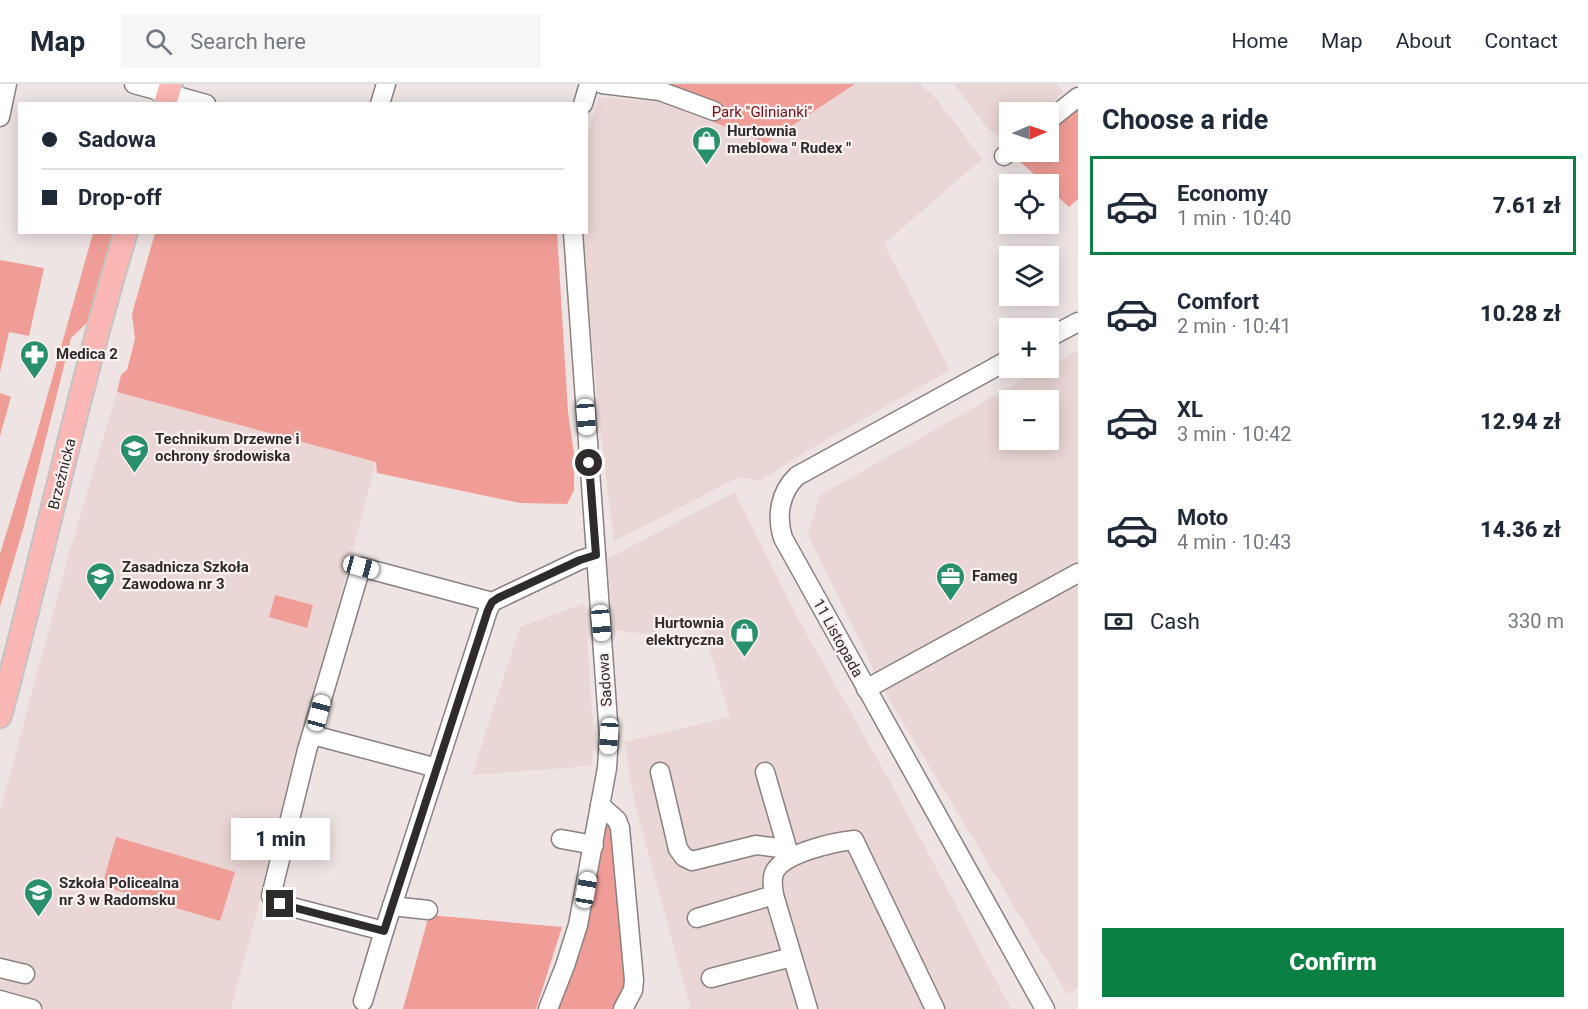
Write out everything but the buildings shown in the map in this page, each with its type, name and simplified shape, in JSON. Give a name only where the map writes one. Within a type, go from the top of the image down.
[{"type":"main road","name":"Brzeźnicka","points":[[0,716],[4,687],[125,234]]},
{"type":"street","points":[[0,117],[7,84]]},
{"type":"street","points":[[134,84],[198,102]]},
{"type":"street","points":[[381,102],[386,84]]},
{"type":"street","points":[[584,102],[589,84]]},
{"type":"street","points":[[602,84],[660,91],[714,111]]},
{"type":"street","points":[[1059,112],[1078,97]]},
{"type":"street","name":"Sadowa","points":[[548,1009],[578,925],[594,845],[609,736],[573,234]]},
{"type":"street","points":[[1059,332],[1078,322]]},
{"type":"street","name":"11 Listopada","points":[[999,365],[805,470],[791,481],[785,491],[780,510],[780,525],[783,538],[1045,1009]]},
{"type":"street","points":[[363,1001],[492,602],[580,560],[596,555]]},
{"type":"street","points":[[384,931],[280,904],[274,902],[271,896],[356,577],[361,567],[492,602]]},
{"type":"street","points":[[866,689],[1078,573]]},
{"type":"street","points":[[313,735],[437,768]]},
{"type":"street","points":[[660,772],[678,849],[684,857],[692,861],[756,845],[788,853],[838,841],[854,840],[935,1009]]},
{"type":"street","points":[[765,772],[788,853]]},
{"type":"street","points":[[600,805],[617,820],[620,828],[634,980],[633,990],[623,1009]]},
{"type":"street","points":[[561,839],[594,845]]},
{"type":"street","points":[[788,853],[775,871],[772,883],[807,1009]]},
{"type":"street","points":[[696,918],[774,895]]},
{"type":"street","points":[[392,906],[428,910]]},
{"type":"street","points":[[711,978],[792,957]]},
{"type":"street","points":[[0,968],[26,975]]},
{"type":"street","points":[[0,1000],[32,1009]]},
{"type":"shaded area","points":[[855,84],[920,84],[937,100],[982,159],[884,244],[950,370],[807,451],[759,481],[739,477],[614,541],[600,428],[582,234],[588,234],[588,135],[599,97],[662,102],[766,143]]},
{"type":"shaded area","points":[[954,84],[1056,84],[1064,92],[1051,102],[999,102],[999,137],[987,128]]},
{"type":"shaded area","points":[[1078,350],[1078,988],[1067,994],[884,691],[808,535],[819,496],[999,393],[999,450],[1059,450],[1059,390],[1004,390],[1025,378],[1059,378],[1059,361]]},
{"type":"shaded area","points":[[117,392],[376,462],[231,1009],[0,1009],[0,812],[69,554]]},
{"type":"shaded area","points":[[735,492],[796,615],[893,787],[1011,1009],[691,1009],[636,808],[624,742],[730,717],[701,620],[646,634],[614,630],[607,559]]},
{"type":"shaded area","points":[[585,603],[592,714],[596,734],[591,766],[472,775],[520,627]]},
{"type":"green space","name":"Park \"Glinianki\"","points":[[639,84],[855,84],[766,143],[713,122],[717,106]]},
{"type":"green space","points":[[1078,106],[1078,199],[1069,207],[1059,198],[1059,174],[1034,174],[1020,162],[1059,162],[1059,122]]},
{"type":"green space","points":[[93,234],[118,234],[93,317],[71,338],[24,526],[0,607],[0,554]]},
{"type":"green space","points":[[155,234],[557,234],[568,412],[574,454],[574,490],[567,504],[520,503],[377,473],[376,462],[117,392],[121,375],[127,370],[135,339],[132,314]]},
{"type":"green space","points":[[0,260],[44,268],[29,336],[9,332],[0,372]]},
{"type":"green space","points":[[0,393],[11,397],[0,436]]},
{"type":"green space","points":[[275,595],[313,605],[307,628],[269,617]]},
{"type":"green space","points":[[612,823],[631,980],[615,1009],[555,1009],[586,932],[603,826]]},
{"type":"green space","points":[[116,837],[235,872],[220,921],[102,886]]},
{"type":"green space","points":[[429,915],[562,927],[536,1009],[403,1009]]},
{"type":"place","name":"Hurtownia meblowa \" Rudex \"","points":[[706,166]]},
{"type":"place","name":"Medica 2","points":[[35,380]]},
{"type":"place","name":"Technikum Drzewne i ochrony środowiska","points":[[134,474]]},
{"type":"place","name":"Zasadnicza Szkoła Zawodowa nr 3","points":[[101,602]]},
{"type":"place","name":"Fameg","points":[[951,602]]},
{"type":"place","name":"Hurtownia elektryczna","points":[[745,658]]},
{"type":"place","name":"Szkoła Policealna nr 3 w Radomsku","points":[[38,918]]},
{"type":"route","points":[[280,904],[384,931],[492,602],[580,560],[596,555],[589,463]]}]
